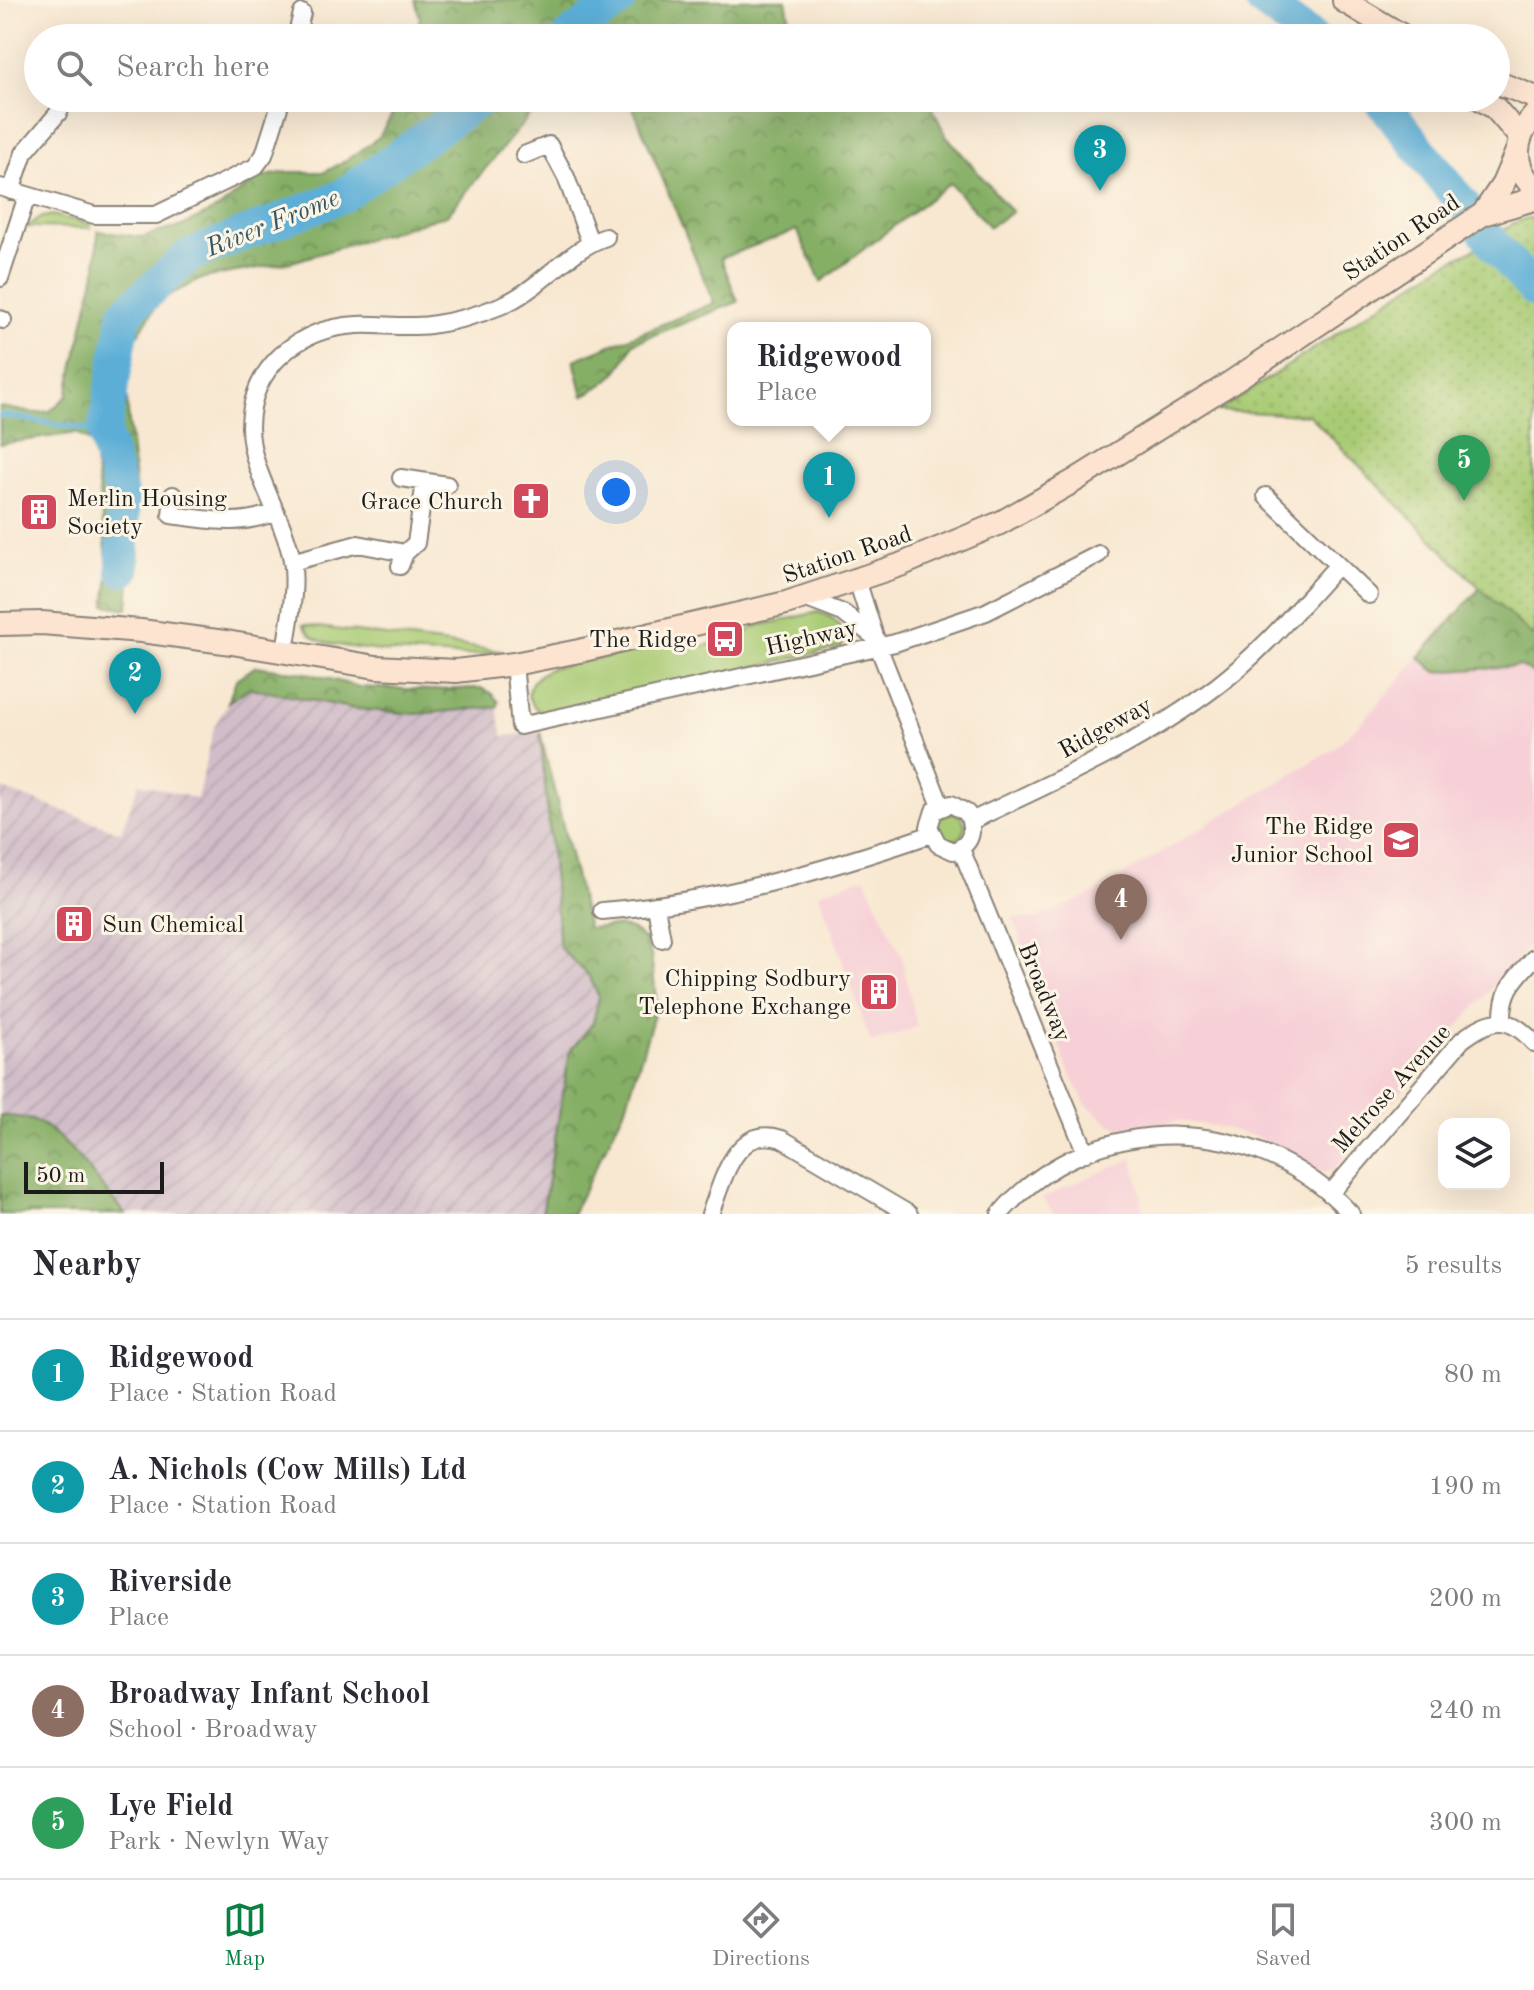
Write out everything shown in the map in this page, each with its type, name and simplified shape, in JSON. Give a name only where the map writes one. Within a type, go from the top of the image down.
[{"type":"main road","points":[[1344,0],[1364,24]]},
{"type":"main road","points":[[1344,0],[1383,24]]},
{"type":"main road","points":[[1510,88],[1534,97]]},
{"type":"main road","points":[[1498,112],[1518,144],[1519,166],[1534,188]]},
{"type":"main road","name":"Station Road","points":[[1483,214],[1503,184],[1518,144],[1534,116]]},
{"type":"main road","name":"Station Road","points":[[0,624],[141,631],[376,667],[456,671],[514,664],[804,598],[964,540],[1000,523],[1074,481],[1232,382],[1483,214],[1534,199]]},
{"type":"street","points":[[299,24],[302,13]]},
{"type":"street","points":[[0,278],[13,191],[24,153],[59,112]]},
{"type":"street","points":[[13,191],[94,215],[143,216],[169,210],[255,167],[264,155],[278,112]]},
{"type":"street","points":[[285,651],[293,581],[292,562],[253,447],[250,427],[259,383],[276,360],[309,337],[331,329],[355,325],[428,325],[500,306],[542,281],[598,239],[549,145],[524,155]]},
{"type":"street","points":[[401,478],[447,485]]},
{"type":"street","points":[[292,562],[358,544],[403,560],[416,543],[425,482]]},
{"type":"street","points":[[173,495],[171,515],[239,523],[276,512]]},
{"type":"street","points":[[1266,496],[1369,595]]},
{"type":"street","name":"Highway","points":[[514,664],[520,726],[877,642],[895,643],[986,612],[1099,554]]},
{"type":"street","name":"Ridgeway","points":[[971,821],[1130,743],[1207,694],[1251,656],[1338,565]]},
{"type":"street","points":[[857,580],[877,642],[941,806]]},
{"type":"street","points":[[804,598],[843,613],[877,642]]},
{"type":"street","points":[[951,804],[959,807],[971,821],[970,840],[961,849],[944,849],[932,834],[930,817],[941,806],[951,804]]},
{"type":"street","points":[[602,911],[656,907],[785,880],[932,834]]},
{"type":"street","name":"Broadway","points":[[961,849],[1086,1153]]},
{"type":"street","points":[[656,907],[662,939]]},
{"type":"street","points":[[1534,958],[1513,980],[1504,998],[1503,1021],[1516,1026],[1534,1043]]},
{"type":"street","name":"Melrose Avenue","points":[[1330,1194],[1462,1040],[1489,1023],[1503,1021]]},
{"type":"street","points":[[710,1214],[732,1159],[740,1148],[749,1140],[771,1135],[909,1214]]},
{"type":"street","points":[[1000,1214],[1029,1187],[1056,1168],[1086,1153],[1136,1138],[1170,1135],[1239,1143],[1272,1155],[1302,1173],[1351,1214]]},
{"type":"shaded area","name":"The Ridge Junior School","points":[[1480,588],[1534,637],[1534,940],[1333,1170],[1324,1172],[1255,1136],[1214,1126],[1178,1121],[1120,1128],[1108,1123],[1085,1103],[1067,1067],[1012,916],[1034,919],[1087,897],[1333,749],[1361,723]]},
{"type":"shaded area","points":[[249,688],[356,709],[416,714],[497,707],[503,736],[540,732],[560,948],[589,976],[599,997],[593,1023],[570,1051],[542,1214],[125,1214],[61,1140],[42,1124],[0,1116],[0,788],[121,832],[139,783],[197,799],[214,727],[228,702]]},
{"type":"shaded area","points":[[865,877],[901,955],[917,1027],[871,1043],[819,893]]},
{"type":"shaded area","points":[[1133,1158],[1145,1214],[1054,1214],[1042,1198]]},
{"type":"green space","points":[[415,0],[786,0],[790,24],[418,24],[420,18]]},
{"type":"green space","points":[[394,112],[532,112],[447,215],[292,262],[203,278],[160,300],[127,352],[126,391],[136,493],[128,609],[105,605],[109,575],[93,444],[76,433],[0,444],[0,407],[35,413],[50,411],[67,396],[96,268],[98,231],[141,237],[182,226],[219,208],[257,178],[287,172],[325,172],[379,137]]},
{"type":"green space","points":[[635,112],[935,112],[945,134],[1012,212],[989,227],[950,183],[821,282],[797,230],[721,258],[738,302],[633,343],[614,375],[583,396],[574,360],[714,303]]},
{"type":"green space","points":[[52,215],[91,224],[91,228],[27,227],[39,218]]},
{"type":"green space","points":[[1527,218],[1534,218],[1534,637],[1480,588],[1309,415],[1218,411],[1442,265]]},
{"type":"green space","points":[[1480,588],[1534,637],[1534,674],[1520,666],[1436,672],[1419,657]]},
{"type":"green space","points":[[818,612],[838,624],[842,647],[545,715],[531,703],[531,684],[551,668],[685,641],[702,646],[744,636],[753,627]]},
{"type":"green space","points":[[303,625],[501,651],[441,655],[358,648],[318,640]]},
{"type":"green space","points":[[256,666],[312,674],[359,687],[431,690],[481,688],[499,702],[497,707],[416,714],[356,709],[249,688],[228,702],[236,680]]},
{"type":"green space","points":[[540,732],[588,928],[616,926],[631,929],[644,939],[651,955],[657,1005],[626,1107],[572,1214],[542,1214],[570,1051],[593,1023],[599,997],[589,976],[560,948]]},
{"type":"green space","points":[[951,813],[961,817],[965,827],[961,837],[951,841],[941,837],[937,827],[941,817]]},
{"type":"green space","points":[[0,1116],[33,1121],[53,1132],[75,1153],[125,1214],[0,1214]]},
{"type":"waterway","name":"River Frome","points":[[587,24],[620,0]]},
{"type":"waterway","name":"River Frome","points":[[1261,0],[1293,24]]},
{"type":"waterway","name":"River Frome","points":[[123,570],[122,499],[104,432],[125,313],[190,255],[342,196],[462,112]]},
{"type":"waterway","name":"River Frome","points":[[1390,112],[1534,290]]},
{"type":"waterway","points":[[0,415],[104,432]]},
{"type":"place","name":"Riverside","points":[[1100,191]]},
{"type":"place","name":"Grace Church","points":[[531,501]]},
{"type":"place","name":"Lye Field","points":[[1464,501]]},
{"type":"place","name":"Merlin Housing Society","points":[[39,512]]},
{"type":"place","name":"Ridgewood","points":[[829,518]]},
{"type":"place","name":"The Ridge","points":[[725,639]]},
{"type":"place","name":"A. Nichols (Cow Mills) Ltd","points":[[135,714]]},
{"type":"place","name":"The Ridge Junior School","points":[[1401,840]]},
{"type":"place","name":"Sun Chemical","points":[[74,924]]},
{"type":"place","name":"Broadway Infant School","points":[[1121,940]]},
{"type":"place","name":"Chipping Sodbury Telephone Exchange","points":[[879,992]]}]
